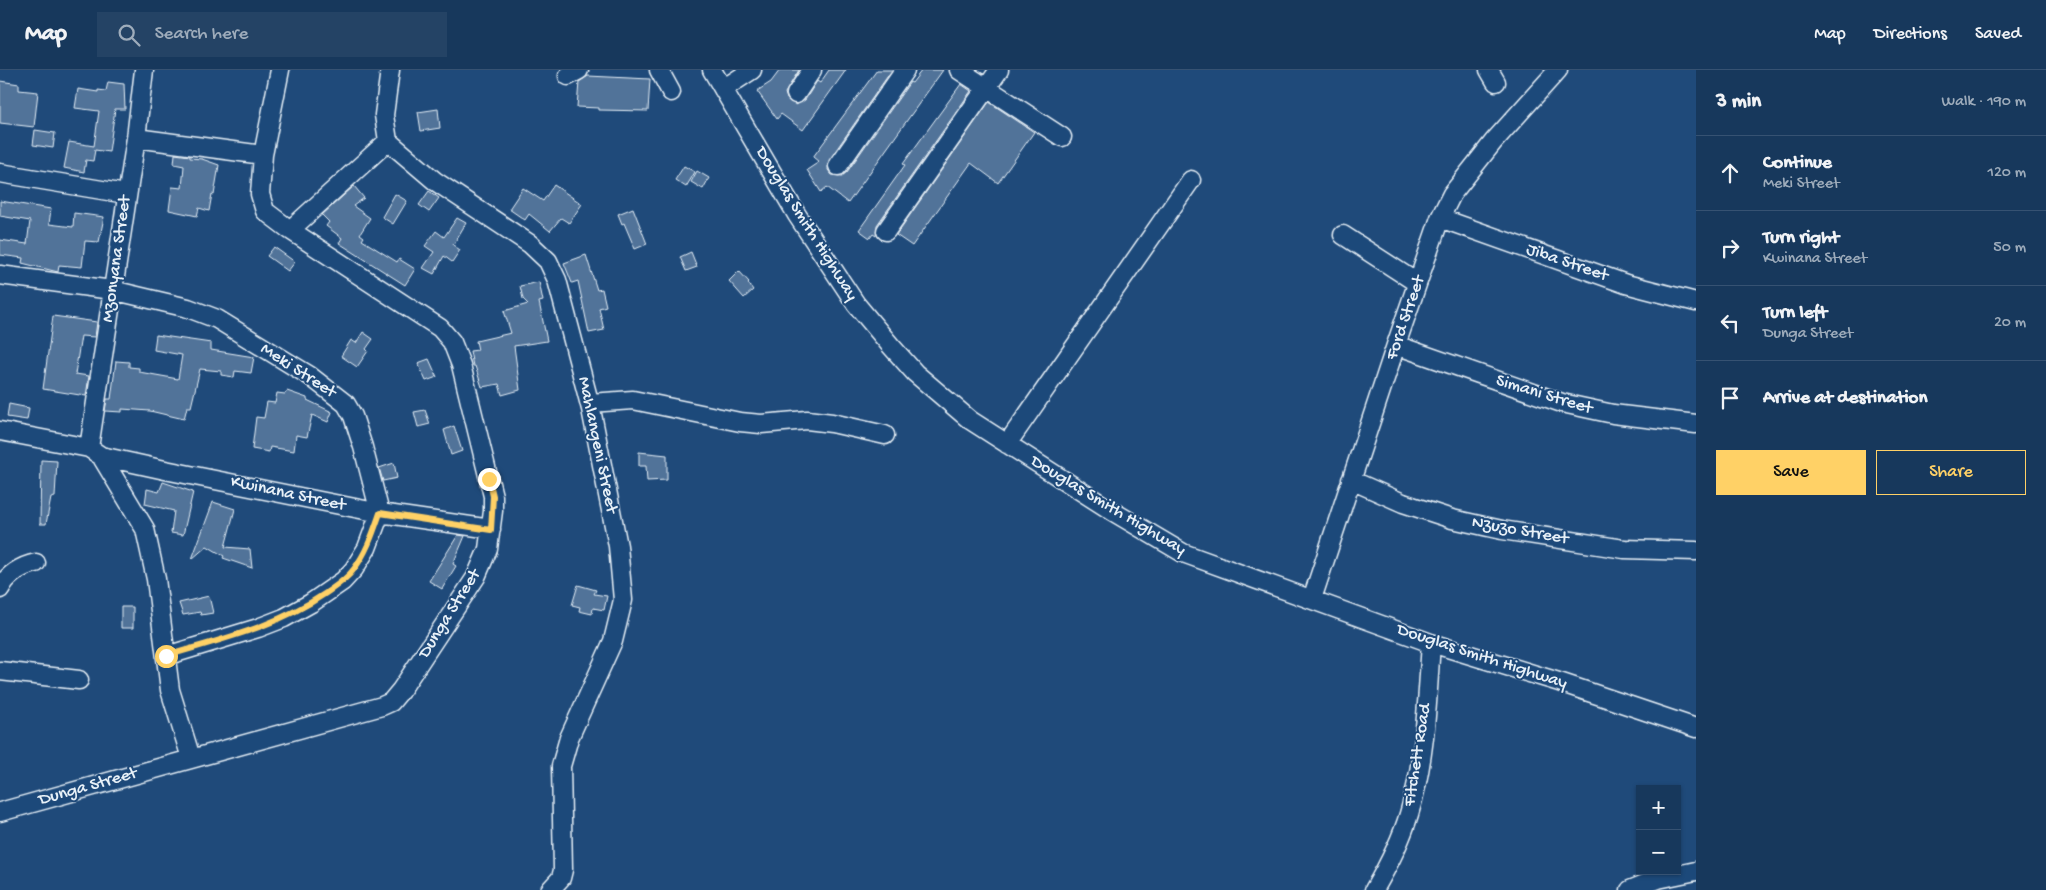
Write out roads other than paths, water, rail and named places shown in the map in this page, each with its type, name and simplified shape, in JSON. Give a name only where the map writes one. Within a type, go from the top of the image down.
[{"type":"street","name":"Mzonyana Street","points":[[95,452],[112,290],[136,138],[144,70]]},
{"type":"street","name":"Dunga Street","points":[[0,812],[391,702],[401,690],[476,577],[488,549],[493,496],[462,365],[452,342],[440,328],[290,230],[265,211],[260,186],[280,70]]},
{"type":"street","points":[[290,230],[388,141],[384,115],[390,70]]},
{"type":"street","points":[[659,70],[671,92]]},
{"type":"street","name":"Douglas Smith Highway","points":[[712,70],[797,214],[862,311],[890,346],[940,396],[970,420],[1069,484],[1183,553],[1431,643],[1559,682],[1696,728]]},
{"type":"street","points":[[723,89],[752,70]]},
{"type":"street","points":[[796,94],[812,70]]},
{"type":"street","points":[[838,166],[905,70]]},
{"type":"street","points":[[959,70],[1062,137]]},
{"type":"street","points":[[886,230],[999,70]]},
{"type":"street","name":"Ford Street","points":[[1312,599],[1440,218],[1452,194],[1494,140],[1558,70]]},
{"type":"street","points":[[136,138],[264,154]]},
{"type":"street","name":"Mahlangeni Street","points":[[388,141],[435,181],[530,244],[548,261],[557,280],[590,403],[618,546],[623,600],[612,641],[569,738],[561,766],[563,870],[561,878],[550,890]]},
{"type":"street","points":[[0,173],[126,194]]},
{"type":"street","points":[[1011,447],[1191,180]]},
{"type":"street","name":"Jiba Street","points":[[1440,218],[1626,284],[1696,302]]},
{"type":"street","points":[[1343,235],[1417,284]]},
{"type":"street","name":"Meki Street","points":[[0,275],[112,290],[188,308],[217,319],[310,376],[346,404],[353,416],[363,446],[380,513]]},
{"type":"street","name":"Simani Street","points":[[1396,345],[1514,387],[1579,407],[1613,414],[1696,424]]},
{"type":"street","points":[[590,403],[633,400],[740,422],[760,424],[807,420],[832,423],[885,435]]},
{"type":"street","name":"Kwinana Street","points":[[0,431],[165,470],[380,513],[491,530]]},
{"type":"street","points":[[95,452],[145,529],[156,579],[170,690],[191,758]]},
{"type":"street","name":"Nzuzo Street","points":[[1351,480],[1402,503],[1452,519],[1502,530],[1624,549],[1696,551]]},
{"type":"street","points":[[166,656],[258,628],[284,618],[311,603],[343,581],[354,569],[367,548],[380,513]]},
{"type":"street","points":[[0,589],[14,572],[29,564],[36,563]]},
{"type":"street","name":"Fitchett Road","points":[[1374,890],[1392,859],[1409,814],[1425,733],[1431,643]]},
{"type":"street","points":[[0,671],[79,680]]},
{"type":"street","points":[[1630,890],[1658,879],[1696,871]]}]
